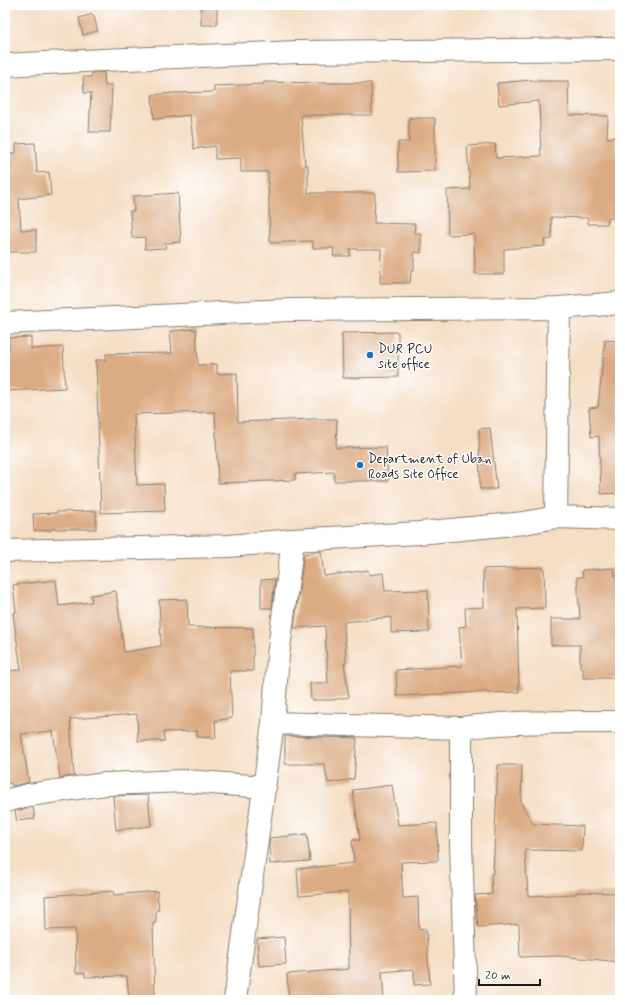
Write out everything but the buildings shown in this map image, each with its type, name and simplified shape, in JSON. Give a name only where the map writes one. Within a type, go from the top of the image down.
[{"type":"street","points":[[5,65],[296,52],[620,49]]},
{"type":"street","points":[[5,323],[290,310],[559,308],[620,303]]},
{"type":"street","points":[[556,517],[559,308]]},
{"type":"street","points":[[5,551],[229,546],[292,540],[419,533],[524,523],[556,517],[620,518]]},
{"type":"street","points":[[235,1000],[273,724],[278,656],[292,540]]},
{"type":"street","points":[[273,724],[461,728],[491,724],[532,722],[620,722]]},
{"type":"street","points":[[461,728],[461,843],[466,1000]]},
{"type":"street","points":[[5,801],[29,795],[105,784],[186,781],[265,787]]},
{"type":"place","name":"DUR PCU site office","points":[[370,355]]},
{"type":"place","name":"Department of Uban Roads Site Office","points":[[360,465]]}]
